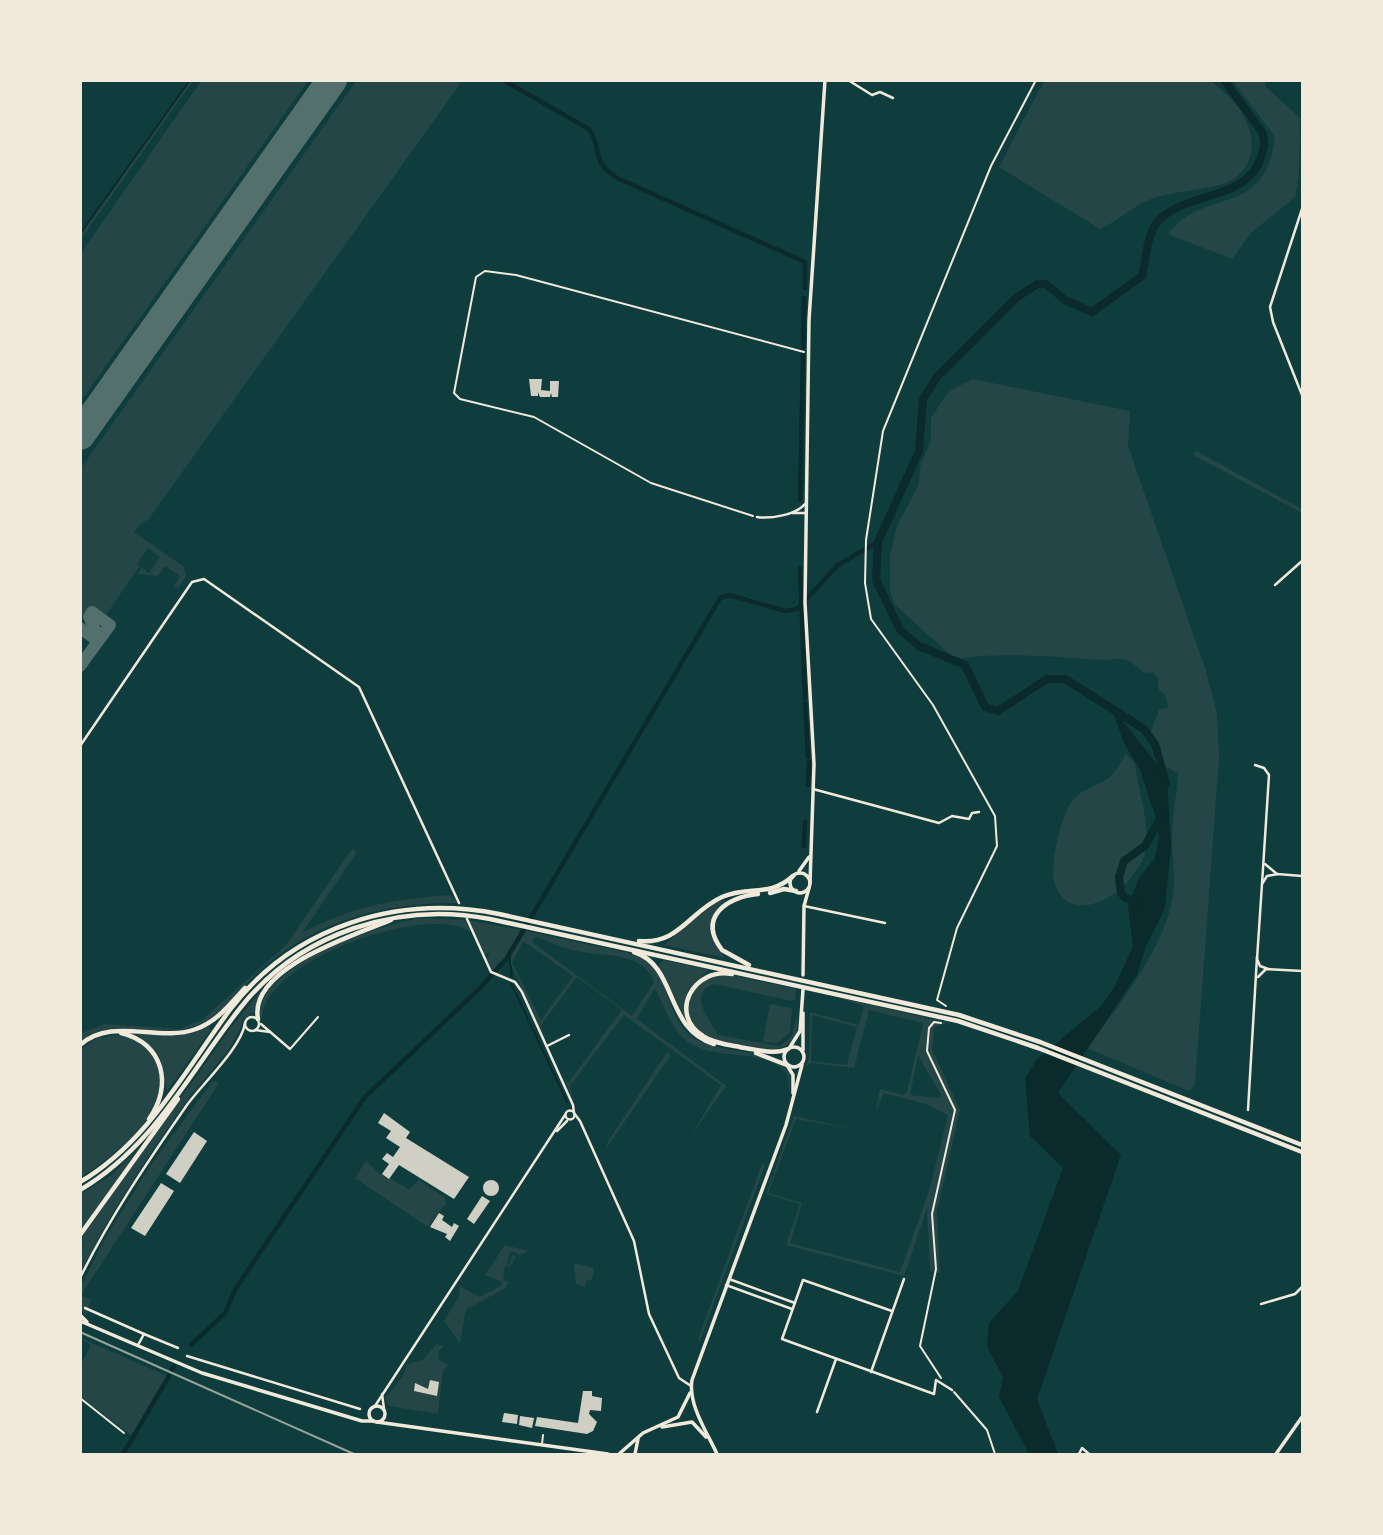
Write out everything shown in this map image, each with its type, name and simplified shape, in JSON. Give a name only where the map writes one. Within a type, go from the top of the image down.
[{"type":"highway","points":[[584,932],[640,942],[660,940],[678,932],[720,898],[770,890],[794,875]]},
{"type":"highway","points":[[786,978],[730,957],[718,944],[713,926],[718,912],[731,900],[784,889],[796,891]]},
{"type":"highway","points":[[80,1045],[96,1035],[114,1031],[173,1034],[197,1028],[218,1017],[256,978],[327,932],[380,914],[445,907],[504,915],[584,932],[786,978],[918,1004],[990,1024],[1303,1152]]},
{"type":"highway","points":[[80,1190],[110,1170],[139,1144],[243,1004],[278,970],[310,948],[340,933],[401,916],[448,914],[500,921],[774,980]]},
{"type":"highway","points":[[258,1021],[257,1007],[261,994],[299,962],[356,932],[401,916]]},
{"type":"highway","points":[[610,944],[640,954],[654,964],[680,1018],[692,1034],[715,1044],[772,1056],[788,1065]]},
{"type":"highway","points":[[80,1182],[129,1145],[155,1116],[237,1001],[274,965]]},
{"type":"highway","points":[[786,978],[774,980],[725,972],[709,975],[692,989],[687,1012],[695,1030],[712,1041],[772,1052],[788,1049]]},
{"type":"highway","points":[[114,1031],[133,1036],[146,1045],[158,1059],[163,1076],[159,1102],[129,1145]]},
{"type":"highway","points":[[80,1235],[180,1097],[186,1084]]},
{"type":"highway","points":[[1202,1109],[1303,1145]]},
{"type":"street","points":[[803,975],[804,906],[810,885],[813,789],[805,601],[808,353],[825,80]]},
{"type":"street","points":[[848,80],[872,95],[880,92],[893,98]]},
{"type":"street","points":[[1303,209],[1270,307],[1273,322],[1303,395]]},
{"type":"street","points":[[797,512],[807,500]]},
{"type":"street","points":[[757,517],[774,518],[789,512],[807,513]]},
{"type":"street","points":[[797,512],[807,524]]},
{"type":"street","points":[[1275,585],[1303,561]]},
{"type":"street","points":[[80,746],[198,579],[211,583],[359,687],[460,903]]},
{"type":"street","points":[[1248,1110],[1269,775],[1266,769],[1255,765]]},
{"type":"street","points":[[813,789],[939,823],[953,816],[969,819],[972,813],[979,812]]},
{"type":"street","points":[[804,906],[791,885],[794,875],[810,856]]},
{"type":"street","points":[[1264,859],[1269,871],[1303,876]]},
{"type":"street","points":[[794,875],[805,874],[810,885]]},
{"type":"street","points":[[1262,884],[1267,876],[1278,874]]},
{"type":"street","points":[[796,891],[804,892],[810,885]]},
{"type":"street","points":[[804,906],[886,923]]},
{"type":"street","points":[[467,919],[491,972],[495,976],[515,982],[547,1046],[574,1113],[634,1241],[644,1300],[653,1322],[679,1378],[691,1389],[717,1454]]},
{"type":"street","points":[[1257,957],[1260,966],[1268,969],[1303,971]]},
{"type":"street","points":[[1256,984],[1260,973],[1268,969]]},
{"type":"street","points":[[620,1454],[639,1438],[681,1414],[691,1389],[802,1065],[803,990]]},
{"type":"street","points":[[793,1096],[793,1075],[784,1058],[799,1035],[803,1011]]},
{"type":"street","points":[[80,1278],[144,1168],[202,1084],[240,1038],[249,1017],[258,1021],[290,1049]]},
{"type":"street","points":[[240,1038],[254,1031],[258,1021]]},
{"type":"street","points":[[245,1024],[254,1031],[273,1034]]},
{"type":"street","points":[[547,1046],[569,1035]]},
{"type":"street","points":[[788,1049],[796,1047],[803,1052]]},
{"type":"street","points":[[788,1065],[795,1068],[802,1065]]},
{"type":"street","points":[[355,1419],[361,1419],[374,1406],[557,1131],[571,1102]]},
{"type":"street","points":[[566,1113],[574,1113]]},
{"type":"street","points":[[566,1113],[571,1120],[581,1125]]},
{"type":"street","points":[[557,1131],[571,1120],[574,1113]]},
{"type":"street","points":[[729,1279],[795,1303]]},
{"type":"street","points":[[871,1372],[904,1279]]},
{"type":"street","points":[[892,1311],[803,1280],[782,1339],[934,1394],[936,1380],[952,1390]]},
{"type":"street","points":[[726,1285],[793,1309]]},
{"type":"street","points":[[1261,1304],[1295,1294],[1303,1287]]},
{"type":"street","points":[[85,1308],[178,1348]]},
{"type":"street","points":[[80,1318],[191,1368],[355,1419],[608,1454]]},
{"type":"street","points":[[138,1345],[144,1334]]},
{"type":"street","points":[[187,1356],[360,1409]]},
{"type":"street","points":[[817,1412],[836,1359]]},
{"type":"street","points":[[241,1385],[244,1375]]},
{"type":"street","points":[[303,1404],[306,1394]]},
{"type":"street","points":[[375,1422],[384,1419],[382,1394]]},
{"type":"street","points":[[340,1415],[343,1405]]},
{"type":"street","points":[[374,1406],[385,1410],[398,1424]]},
{"type":"street","points":[[369,1412],[375,1422]]},
{"type":"street","points":[[1276,1454],[1303,1417]]},
{"type":"street","points":[[659,1427],[693,1422],[712,1444]]},
{"type":"street","points":[[635,1454],[639,1438]]},
{"type":"street","points":[[1079,1454],[1083,1448],[1088,1454]]},
{"type":"lane","points":[[290,1049],[318,1017]]},
{"type":"lane","points":[[80,1398],[124,1433]]},
{"type":"lane","points":[[542,1445],[543,1435]]},
{"type":"path","points":[[947,1007],[937,1000],[940,983],[957,928],[997,846],[995,816],[933,705],[871,619],[864,583],[866,540],[883,431],[991,166],[1036,80]]},
{"type":"path","points":[[757,517],[651,483],[534,417],[460,399],[454,393],[476,277],[485,271],[516,275],[808,353]]},
{"type":"path","points":[[945,1022],[931,1024],[926,1044],[928,1054],[955,1110],[932,1214],[936,1269],[920,1346],[945,1382]]},
{"type":"path","points":[[952,1390],[987,1430],[995,1454]]},
{"type":"shaded area","points":[[188,81],[193,81],[81,239],[81,232]]},
{"type":"shaded area","points":[[201,81],[308,81],[81,401],[81,253]]},
{"type":"shaded area","points":[[356,81],[462,81],[148,520],[142,522],[134,532],[184,567],[186,576],[178,589],[174,586],[180,576],[165,566],[158,576],[137,574],[142,568],[149,573],[160,557],[148,548],[137,564],[140,566],[107,613],[103,616],[90,606],[81,619],[81,468]]},
{"type":"shaded area","points":[[1044,81],[1212,81],[1235,103],[1245,118],[1252,141],[1248,163],[1233,180],[1151,199],[1100,229],[999,167]]},
{"type":"shaded area","points":[[1233,81],[1267,81],[1265,86],[1300,118],[1299,175],[1295,197],[1251,233],[1232,259],[1168,234],[1183,219],[1198,210],[1246,192],[1259,180],[1269,163],[1275,137]]},
{"type":"shaded area","points":[[973,379],[1130,411],[1128,446],[1206,671],[1217,714],[1219,758],[1195,1084],[1189,1091],[1087,1048],[1149,959],[1167,920],[1172,901],[1172,829],[1178,773],[1155,761],[1150,734],[1159,710],[1168,707],[1164,693],[1159,690],[1158,678],[1152,672],[1144,673],[1124,659],[1012,655],[955,659],[895,605],[890,591],[890,556],[897,526],[918,486],[921,463],[931,441],[931,418],[949,391]]},
{"type":"shaded area","points":[[1196,451],[1302,509],[1302,513],[1193,455]]},
{"type":"shaded area","points":[[1111,706],[1167,777],[1171,846],[1165,908],[1145,949],[1137,975],[1058,1093],[1121,1155],[1037,1399],[1058,1454],[1029,1454],[999,1397],[1003,1377],[987,1347],[989,1323],[1018,1291],[1063,1168],[1030,1136],[1025,1079],[1036,1060],[1101,1006],[1114,988],[1133,946],[1128,906],[1139,878],[1155,858],[1159,837],[1155,815],[1140,770],[1123,741]]},
{"type":"shaded area","points":[[1126,754],[1135,764],[1145,817],[1147,839],[1143,858],[1131,878],[1111,896],[1090,905],[1070,903],[1061,896],[1055,884],[1053,866],[1056,845],[1069,806],[1077,796],[1110,777]]},
{"type":"shaded area","points":[[352,849],[357,852],[302,933],[337,917],[391,902],[448,895],[453,896],[457,903],[402,906],[375,911],[324,928],[277,956],[223,1009],[200,1024],[185,1029],[170,1031],[110,1031],[81,1041],[81,1033],[105,1024],[179,1029],[202,1020],[286,945]]},
{"type":"shaded area","points":[[726,899],[712,921],[713,935],[725,958],[664,945],[715,903]]},
{"type":"shaded area","points":[[423,918],[465,920],[471,932],[449,925],[420,925],[386,931],[350,942],[289,976],[270,997],[262,1018],[260,1015],[265,997],[279,980],[300,964],[353,938]]},
{"type":"shaded area","points":[[468,920],[521,930],[504,959],[493,971],[487,958],[490,953],[485,954]]},
{"type":"shaded area","points":[[526,931],[633,954],[645,960],[654,968],[682,1027],[691,1036],[715,1046],[771,1059],[790,1075],[789,1093],[788,1076],[779,1066],[767,1060],[707,1050],[682,1037],[670,1020],[655,988],[637,1019],[726,1086],[691,1136],[721,1085],[624,1015],[570,1086],[574,1102],[562,1073],[568,1083],[622,1010],[577,977],[541,1025],[547,1042],[510,963],[512,953]],"holes":[[[535,936],[571,950],[632,960],[649,972],[654,982],[632,1016],[532,942]],[[523,941],[573,976],[541,1020],[512,963]]]},
{"type":"shaded area","points":[[664,960],[708,970],[688,991],[685,1018],[660,968],[659,964]]},
{"type":"shaded area","points":[[730,975],[796,989],[795,999],[792,1001],[714,984],[706,988],[701,1000],[702,1007],[718,1035],[779,1046],[792,1036],[797,1014],[797,1028],[790,1044],[783,1048],[764,1049],[718,1040],[697,1028],[689,1015],[692,993],[708,977]]},
{"type":"shaded area","points":[[260,992],[254,1013],[243,1019],[235,1040],[189,1098],[146,1161],[118,1204],[81,1272],[83,1235],[232,1026]]},
{"type":"shaded area","points":[[833,996],[948,1023],[935,1027],[932,1049],[960,1110],[937,1212],[940,1273],[930,1271],[927,1208],[904,1276],[786,1245],[800,1204],[766,1194],[794,1116],[854,1129],[796,1119],[768,1193],[802,1203],[790,1243],[900,1272],[929,1191],[948,1115],[926,1104],[884,1093],[876,1110],[880,1089],[904,1095],[907,1092],[923,1023],[869,1010],[854,1068],[811,1063],[805,1067],[809,1059],[810,1012],[859,1025],[864,1006]],"holes":[[[812,1015],[857,1027],[847,1065],[811,1061]],[[918,1055],[941,1095],[939,1098],[910,1095]]]},
{"type":"shaded area","points":[[770,1004],[792,1008],[790,1032],[778,1043],[763,1042]]},
{"type":"shaded area","points":[[209,1026],[211,1030],[167,1091],[160,1058],[137,1034],[177,1036]]},
{"type":"shaded area","points":[[116,1035],[139,1043],[152,1055],[160,1078],[158,1095],[151,1112],[126,1143],[81,1177],[81,1049],[97,1038]]},
{"type":"shaded area","points":[[667,1052],[671,1055],[607,1147],[607,1143]]},
{"type":"shaded area","points":[[213,1081],[219,1083],[81,1295],[91,1300],[86,1316],[82,1310],[80,1288],[107,1235],[152,1163]]},
{"type":"shaded area","points":[[138,1150],[81,1231],[81,1194],[110,1176]]},
{"type":"shaded area","points":[[366,1161],[379,1173],[409,1189],[419,1180],[445,1198],[446,1203],[428,1227],[355,1178]]},
{"type":"shaded area","points":[[762,1164],[765,1165],[700,1341],[698,1339]]},
{"type":"shaded area","points":[[505,1245],[528,1251],[520,1255],[512,1251],[509,1254],[507,1264],[510,1265],[512,1254],[516,1257],[510,1267],[505,1266],[503,1281],[508,1281],[506,1288],[466,1309],[460,1343],[444,1321],[459,1296],[460,1286],[479,1297],[501,1286],[502,1282],[485,1275]]},
{"type":"shaded area","points":[[574,1263],[594,1268],[592,1280],[587,1280],[585,1287],[576,1284]]},
{"type":"shaded area","points":[[81,1338],[167,1376],[132,1436],[81,1397],[81,1364],[91,1346]]},
{"type":"shaded area","points":[[436,1344],[444,1346],[439,1351],[438,1360],[448,1365],[443,1370],[438,1414],[389,1406],[385,1399],[403,1376],[407,1364],[423,1360]]},
{"type":"building","points":[[529,379],[542,379],[541,390],[550,391],[550,381],[559,381],[558,397],[552,397],[551,393],[550,397],[540,397],[538,392],[538,396],[531,396]]},
{"type":"building","points":[[384,1113],[410,1132],[406,1138],[469,1177],[454,1199],[399,1165],[389,1179],[382,1174],[389,1164],[382,1159],[387,1153],[393,1157],[400,1147],[386,1138],[391,1131],[378,1123]]},
{"type":"building","points":[[194,1132],[207,1141],[180,1183],[166,1174]]},
{"type":"building","points":[[491,1180],[497,1182],[497,1194],[491,1196],[485,1194],[483,1188],[485,1182]]},
{"type":"building","points":[[161,1183],[174,1191],[145,1236],[131,1228]]},
{"type":"building","points":[[482,1196],[490,1201],[474,1224],[467,1219]]},
{"type":"building","points":[[439,1213],[444,1216],[442,1220],[452,1227],[454,1223],[459,1226],[450,1241],[445,1237],[447,1234],[430,1227]]},
{"type":"building","points":[[430,1380],[439,1382],[437,1396],[414,1391],[415,1383],[428,1389]]},
{"type":"building","points":[[583,1391],[592,1391],[592,1396],[602,1398],[601,1411],[590,1410],[589,1414],[597,1422],[593,1431],[587,1434],[535,1426],[537,1417],[578,1423]]},
{"type":"building","points":[[504,1413],[518,1415],[517,1424],[502,1422]]},
{"type":"building","points":[[520,1416],[534,1418],[532,1428],[519,1425]]},
{"type":"waterway","points":[[80,234],[190,80]]},
{"type":"waterway","points":[[503,80],[589,129],[596,143],[599,160],[617,178],[805,262],[805,288]]},
{"type":"waterway","points":[[1166,784],[1155,744],[1144,729],[1065,679],[1047,679],[998,711],[985,707],[965,665],[919,646],[900,630],[876,580],[878,542],[919,451],[923,399],[937,377],[1016,298],[1037,284],[1046,284],[1065,300],[1092,312],[1142,276],[1149,239],[1159,220],[1185,204],[1230,189],[1254,171],[1263,150],[1262,132],[1224,80]]},
{"type":"waterway","points":[[803,349],[804,298]]},
{"type":"waterway","points":[[800,500],[803,353]]},
{"type":"waterway","points":[[191,1345],[225,1313],[236,1288],[365,1097],[479,989],[507,958],[720,598],[729,595],[785,611],[797,609],[838,565],[878,542]]},
{"type":"waterway","points":[[800,568],[805,698]]},
{"type":"waterway","points":[[805,703],[808,757]]},
{"type":"waterway","points":[[808,785],[809,762]]},
{"type":"waterway","points":[[1138,902],[1125,898],[1121,893],[1119,877],[1124,861],[1145,846],[1161,817]]},
{"type":"waterway","points":[[804,846],[805,822]]},
{"type":"waterway","points":[[509,955],[512,977]]},
{"type":"waterway","points":[[511,983],[567,1102]]},
{"type":"waterway","points":[[172,1370],[174,1366]]},
{"type":"waterway","points":[[123,1454],[169,1376]]},
{"type":"taxiway","points":[[80,666],[110,625],[92,612],[89,617],[96,632]]},
{"type":"taxiway","points":[[80,628],[98,641]]},
{"type":"runway","points":[[80,435],[332,80]]},
{"type":"railway","points":[[80,1332],[354,1454]]}]
